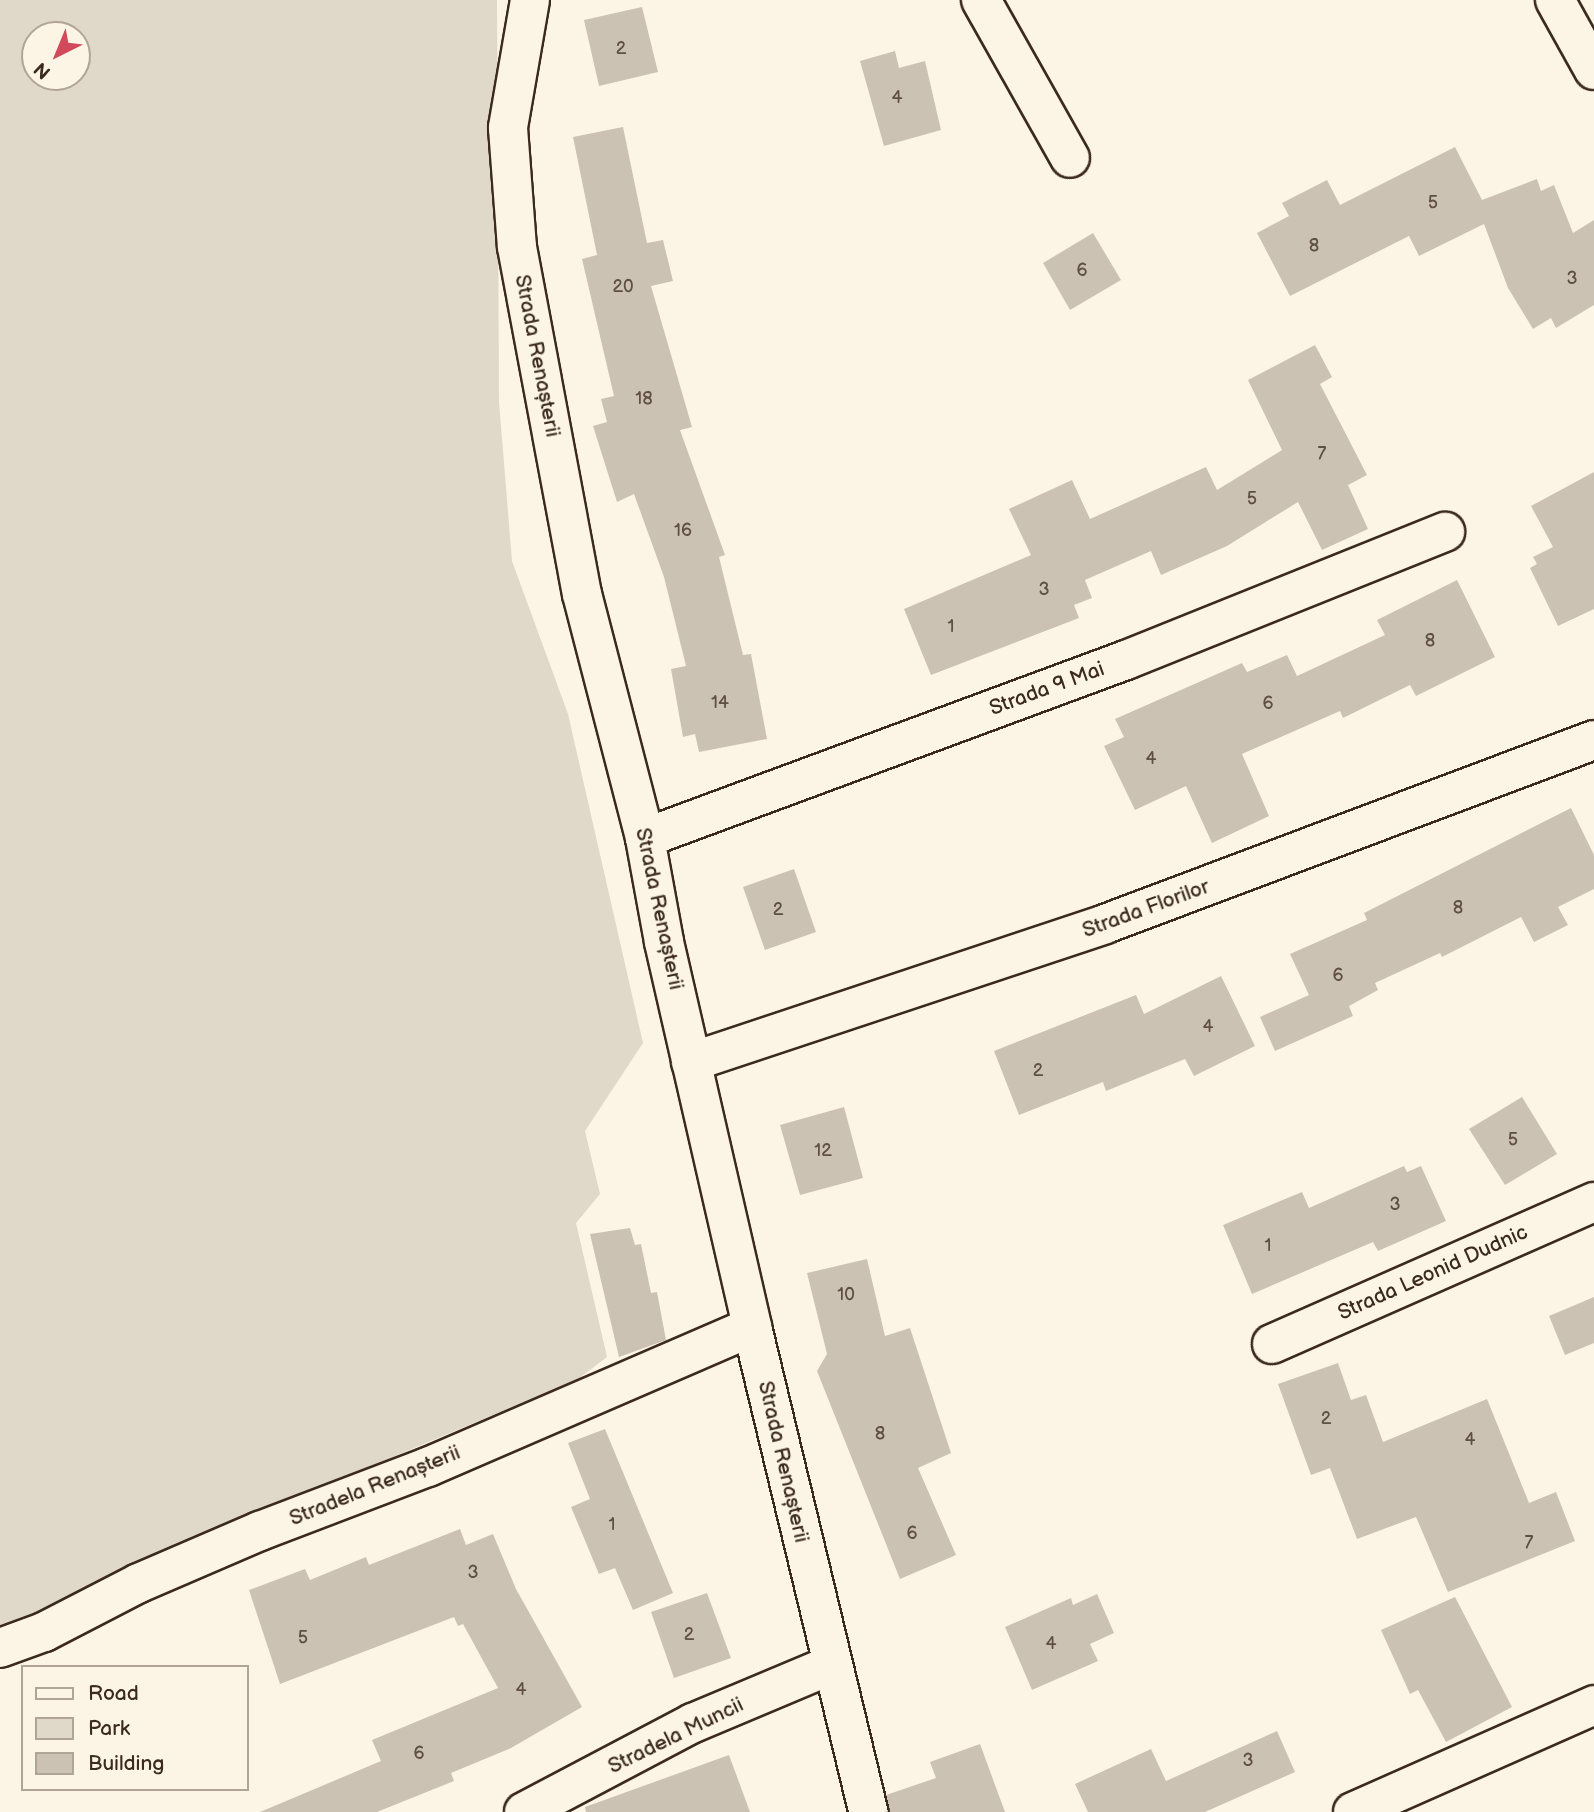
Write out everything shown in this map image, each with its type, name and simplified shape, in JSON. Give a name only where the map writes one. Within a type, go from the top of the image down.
[{"type":"street","name":"Strada Renașterii","points":[[530,0],[508,128],[517,247],[582,594],[645,838],[691,1062],[831,1665],[868,1812]]},
{"type":"street","points":[[981,0],[1070,158]]},
{"type":"street","points":[[1555,0],[1594,70]]},
{"type":"street","name":"Strada 9 Mai","points":[[645,838],[1126,660],[1445,532]]},
{"type":"street","name":"Strada Florilor","points":[[691,1062],[1105,924],[1594,740]]},
{"type":"street","name":"Strada Leonid Dudnic","points":[[1272,1344],[1594,1202]]},
{"type":"street","name":"Stradela Renașterii","points":[[0,1648],[44,1633],[139,1583],[260,1531],[428,1466],[752,1327]]},
{"type":"street","name":"Stradela Muncii","points":[[524,1812],[693,1723],[831,1665]]},
{"type":"street","points":[[1353,1812],[1594,1705]]},
{"type":"green space","points":[[0,0],[497,0],[499,402],[512,561],[568,714],[643,1043],[585,1131],[600,1194],[576,1223],[607,1357],[578,1379],[293,1499],[61,1606],[0,1628]]},
{"type":"building","points":[[642,7],[658,72],[599,86],[584,20]]},
{"type":"building","points":[[895,51],[899,68],[925,61],[941,130],[884,146],[860,61]]},
{"type":"building","points":[[623,127],[647,243],[663,240],[673,281],[651,286],[692,427],[680,430],[725,555],[719,557],[743,655],[751,654],[767,739],[699,752],[695,734],[683,737],[671,669],[686,666],[664,577],[634,494],[617,502],[593,426],[607,422],[601,399],[614,396],[582,259],[597,255],[573,137]]},
{"type":"building","points":[[1455,147],[1482,200],[1537,179],[1541,191],[1554,185],[1573,233],[1594,220],[1594,305],[1556,328],[1551,318],[1533,329],[1508,288],[1484,224],[1419,256],[1409,236],[1290,296],[1257,233],[1289,216],[1282,203],[1327,180],[1340,205]]},
{"type":"building","points":[[1093,233],[1121,280],[1070,310],[1043,263]]},
{"type":"building","points":[[1315,345],[1332,377],[1320,384],[1367,475],[1348,485],[1368,529],[1322,550],[1298,502],[1227,546],[1161,575],[1151,551],[1085,580],[1092,598],[1074,605],[1079,618],[931,675],[904,609],[1031,555],[1009,509],[1072,480],[1090,519],[1206,467],[1217,490],[1282,450],[1248,380]]},
{"type":"building","points":[[1594,472],[1594,609],[1558,626],[1530,568],[1537,564],[1533,557],[1553,547],[1531,506]]},
{"type":"building","points":[[1457,580],[1495,657],[1416,696],[1410,685],[1343,718],[1340,711],[1242,754],[1269,816],[1212,843],[1186,786],[1135,810],[1104,746],[1124,737],[1115,719],[1242,663],[1247,672],[1287,655],[1297,676],[1385,635],[1377,620]]},
{"type":"building","points":[[1571,808],[1594,855],[1594,889],[1558,907],[1568,925],[1534,942],[1521,917],[1442,957],[1440,953],[1375,983],[1378,990],[1349,1006],[1353,1016],[1275,1051],[1260,1017],[1309,995],[1290,954],[1367,920],[1364,913]]},
{"type":"building","points":[[794,869],[816,932],[765,950],[743,887]]},
{"type":"building","points":[[1221,976],[1255,1046],[1194,1076],[1185,1059],[1106,1091],[1103,1082],[1019,1115],[994,1051],[1136,995],[1144,1014]]},
{"type":"building","points":[[1522,1097],[1557,1154],[1505,1185],[1469,1129]]},
{"type":"building","points":[[844,1107],[863,1178],[800,1195],[780,1125]]},
{"type":"building","points":[[1404,1166],[1407,1172],[1421,1166],[1446,1221],[1378,1251],[1373,1242],[1252,1294],[1223,1225],[1302,1192],[1309,1208]]},
{"type":"building","points":[[630,1228],[635,1245],[641,1244],[651,1293],[657,1292],[666,1340],[619,1357],[590,1234]]},
{"type":"building","points":[[867,1259],[885,1336],[910,1328],[951,1453],[918,1468],[956,1555],[900,1579],[817,1371],[827,1354],[807,1273]]},
{"type":"building","points":[[1594,1297],[1594,1343],[1565,1355],[1549,1316]]},
{"type":"building","points":[[1338,1363],[1351,1400],[1366,1395],[1383,1442],[1487,1399],[1529,1503],[1556,1492],[1575,1541],[1448,1592],[1416,1517],[1357,1539],[1330,1468],[1311,1475],[1278,1384]]},
{"type":"building","points":[[605,1429],[673,1593],[633,1610],[615,1568],[599,1574],[571,1507],[590,1499],[568,1443]]},
{"type":"building","points":[[460,1529],[466,1545],[493,1534],[516,1589],[582,1707],[511,1748],[451,1773],[454,1781],[377,1812],[260,1812],[381,1761],[372,1740],[498,1688],[463,1624],[458,1626],[454,1617],[280,1684],[249,1590],[305,1569],[310,1580],[366,1557],[369,1565]]},
{"type":"building","points":[[707,1593],[731,1658],[674,1678],[651,1612]]},
{"type":"building","points":[[1097,1594],[1114,1633],[1090,1644],[1098,1661],[1032,1690],[1005,1627],[1071,1598],[1073,1605]]},
{"type":"building","points":[[1455,1597],[1512,1707],[1446,1742],[1418,1690],[1410,1694],[1381,1630]]},
{"type":"building","points":[[1277,1731],[1295,1772],[1205,1812],[1088,1812],[1075,1784],[1151,1749],[1166,1781]]},
{"type":"building","points":[[980,1744],[1005,1812],[889,1812],[886,1795],[936,1778],[930,1762]]},
{"type":"building","points":[[729,1755],[750,1812],[586,1812],[585,1807]]}]
